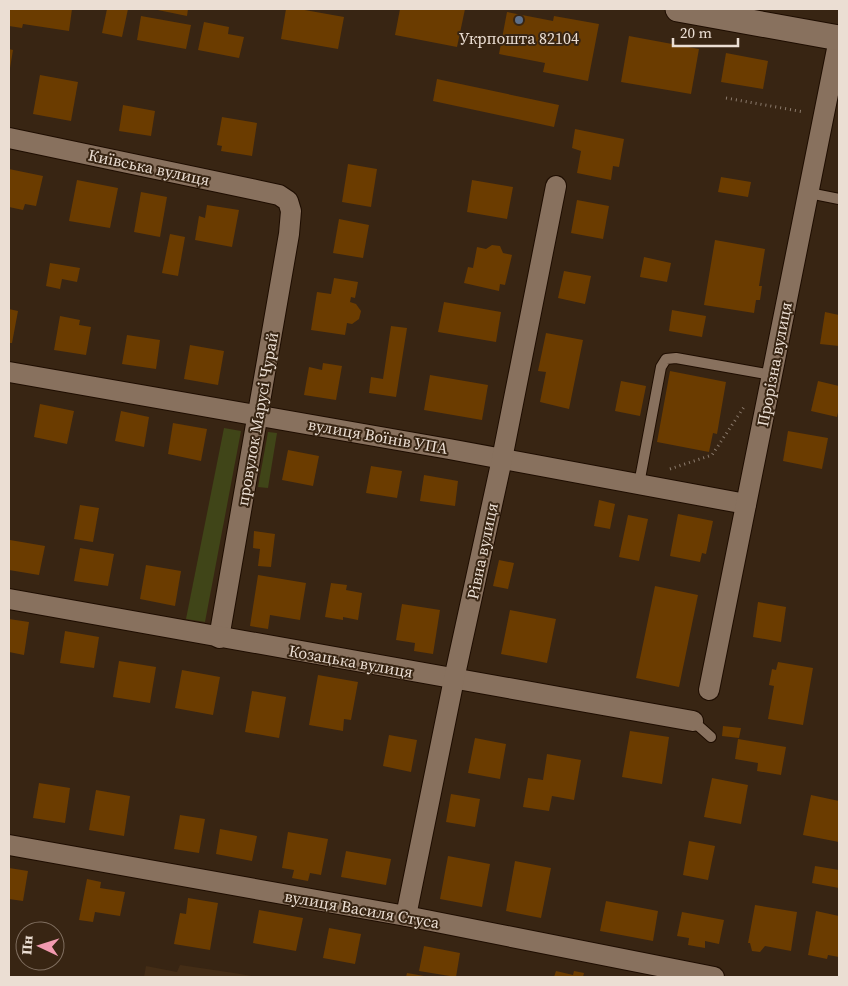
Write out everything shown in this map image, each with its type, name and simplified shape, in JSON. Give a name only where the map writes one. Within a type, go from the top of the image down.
[{"type":"street","points":[[678,9],[839,39]]},
{"type":"street","name":"Прорізна вулиця","points":[[709,690],[839,39]]},
{"type":"street","name":"Київська вулиця","points":[[9,138],[279,195],[288,201]]},
{"type":"street","name":"Рівна вулиця","points":[[406,916],[454,679],[502,459],[556,186]]},
{"type":"street","name":"провулок Марусі Чурай","points":[[219,638],[289,234],[291,211],[288,201]]},
{"type":"street","name":"вулиця Воїнів УПА","points":[[9,372],[258,415],[746,504]]},
{"type":"street","name":"Козацька вулиця","points":[[9,599],[219,638],[693,720]]},
{"type":"street","name":"вулиця Василя Стуса","points":[[9,845],[406,916],[714,977]]},
{"type":"lane","points":[[809,193],[839,199]]},
{"type":"lane","points":[[638,484],[661,367],[666,359],[676,358],[772,375]]},
{"type":"lane","points":[[693,720],[711,737]]},
{"type":"path","points":[[726,98],[824,116]]},
{"type":"path","points":[[638,484],[663,471],[712,455],[754,391],[772,375]]},
{"type":"shaded area","points":[[180,965],[257,977],[144,977],[146,966],[177,972]]},
{"type":"green space","points":[[224,428],[241,431],[205,622],[186,619]]},
{"type":"green space","points":[[268,432],[277,433],[268,488],[258,487]]},
{"type":"building","points":[[9,9],[72,9],[69,31],[23,24],[22,28],[9,26]]},
{"type":"building","points":[[107,9],[128,9],[122,37],[102,33]]},
{"type":"building","points":[[153,9],[188,9],[187,16]]},
{"type":"building","points":[[286,9],[299,9],[344,17],[338,49],[281,39]]},
{"type":"building","points":[[400,9],[465,9],[457,47],[395,35]]},
{"type":"building","points":[[507,12],[553,21],[554,16],[599,24],[588,81],[543,72],[545,63],[499,54]]},
{"type":"building","points":[[141,16],[191,25],[186,49],[137,40]]},
{"type":"building","points":[[204,22],[229,27],[228,34],[244,37],[239,58],[198,50]]},
{"type":"building","points":[[629,36],[699,49],[691,94],[621,82]]},
{"type":"building","points":[[9,49],[13,50],[10,68],[9,68]]},
{"type":"building","points":[[726,53],[768,61],[763,89],[721,82]]},
{"type":"building","points":[[40,75],[78,82],[71,121],[33,114]]},
{"type":"building","points":[[437,79],[559,105],[554,127],[433,101]]},
{"type":"building","points":[[123,105],[155,111],[151,136],[119,131]]},
{"type":"building","points":[[222,117],[257,123],[252,156],[221,151],[222,146],[217,145]]},
{"type":"building","points":[[575,129],[624,139],[619,167],[613,166],[611,180],[577,173],[581,151],[572,148]]},
{"type":"building","points":[[348,164],[377,169],[371,207],[342,202]]},
{"type":"building","points":[[9,169],[43,176],[36,206],[25,204],[23,210],[9,207]]},
{"type":"building","points":[[721,177],[751,182],[748,197],[718,192]]},
{"type":"building","points":[[77,180],[118,188],[110,228],[69,221]]},
{"type":"building","points":[[472,180],[513,187],[507,219],[467,212]]},
{"type":"building","points":[[141,192],[167,197],[160,237],[134,232]]},
{"type":"building","points":[[577,200],[609,206],[603,239],[571,233]]},
{"type":"building","points":[[207,205],[239,210],[232,247],[195,240],[199,216],[205,218]]},
{"type":"building","points":[[339,219],[369,225],[363,258],[333,253]]},
{"type":"building","points":[[170,234],[185,237],[178,276],[162,273]]},
{"type":"building","points":[[715,240],[765,249],[759,286],[762,286],[760,300],[756,300],[754,313],[704,305]]},
{"type":"building","points":[[492,245],[500,246],[503,253],[512,255],[505,285],[500,284],[499,291],[464,283],[468,267],[473,268],[477,247],[486,249]]},
{"type":"building","points":[[644,257],[671,263],[667,282],[640,277]]},
{"type":"building","points":[[50,263],[80,268],[77,282],[62,279],[60,289],[46,286]]},
{"type":"building","points":[[564,271],[591,276],[585,304],[558,298]]},
{"type":"building","points":[[334,278],[358,282],[355,298],[351,297],[350,302],[356,304],[361,311],[359,319],[352,324],[347,323],[345,335],[311,330],[317,292],[331,294]]},
{"type":"building","points":[[444,302],[501,312],[496,342],[438,332]]},
{"type":"building","points":[[9,309],[18,311],[12,343],[9,343]]},
{"type":"building","points":[[672,310],[706,316],[702,337],[669,331]]},
{"type":"building","points":[[825,312],[839,315],[839,346],[820,344]]},
{"type":"building","points":[[60,316],[80,320],[79,325],[91,327],[86,355],[54,350]]},
{"type":"building","points":[[391,326],[407,328],[396,397],[369,393],[371,377],[383,379]]},
{"type":"building","points":[[546,333],[583,340],[569,409],[540,402],[546,372],[538,371]]},
{"type":"building","points":[[127,335],[160,340],[156,369],[122,364]]},
{"type":"building","points":[[190,345],[224,351],[218,385],[184,379]]},
{"type":"building","points":[[323,363],[342,366],[336,400],[304,395],[309,367],[322,370]]},
{"type":"building","points":[[670,371],[726,382],[717,434],[713,433],[709,452],[657,442]]},
{"type":"building","points":[[430,375],[488,385],[482,420],[424,410]]},
{"type":"building","points":[[621,381],[646,386],[640,416],[615,411]]},
{"type":"building","points":[[818,381],[839,386],[837,417],[811,411]]},
{"type":"building","points":[[40,404],[74,411],[67,444],[34,437]]},
{"type":"building","points":[[121,411],[149,417],[144,447],[115,441]]},
{"type":"building","points":[[173,423],[207,429],[201,461],[168,454]]},
{"type":"building","points":[[788,431],[828,438],[822,469],[783,461]]},
{"type":"building","points":[[288,450],[319,456],[313,486],[282,480]]},
{"type":"building","points":[[371,466],[402,471],[397,498],[366,493]]},
{"type":"building","points":[[424,475],[458,481],[455,506],[420,501]]},
{"type":"building","points":[[599,500],[615,504],[610,529],[594,526]]},
{"type":"building","points":[[80,505],[99,508],[93,542],[74,539]]},
{"type":"building","points":[[678,514],[713,521],[706,554],[702,553],[700,562],[670,556]]},
{"type":"building","points":[[628,515],[648,519],[639,561],[619,557]]},
{"type":"building","points":[[254,531],[275,534],[271,567],[258,566],[260,549],[253,548]]},
{"type":"building","points":[[10,540],[45,546],[39,575],[9,570]]},
{"type":"building","points":[[80,548],[114,554],[108,586],[74,581]]},
{"type":"building","points":[[499,560],[514,563],[508,589],[493,586]]},
{"type":"building","points":[[146,565],[181,571],[175,606],[140,599]]},
{"type":"building","points":[[258,575],[306,583],[300,620],[270,615],[268,629],[250,626]]},
{"type":"building","points":[[331,583],[347,585],[346,590],[362,593],[358,620],[343,617],[343,620],[325,617]]},
{"type":"building","points":[[655,586],[698,595],[679,687],[636,678]]},
{"type":"building","points":[[758,602],[786,607],[781,642],[753,637]]},
{"type":"building","points":[[402,604],[440,610],[433,654],[414,651],[415,643],[396,640]]},
{"type":"building","points":[[510,610],[556,619],[547,663],[501,654]]},
{"type":"building","points":[[9,619],[29,622],[24,655],[9,652]]},
{"type":"building","points":[[65,631],[99,637],[94,668],[60,663]]},
{"type":"building","points":[[119,661],[156,667],[150,703],[113,697]]},
{"type":"building","points":[[778,662],[813,668],[803,725],[768,719],[774,686],[769,685],[772,669],[776,670]]},
{"type":"building","points":[[182,670],[220,677],[213,715],[175,708]]},
{"type":"building","points":[[318,675],[358,682],[351,720],[344,719],[343,731],[309,725]]},
{"type":"building","points":[[252,691],[286,697],[279,738],[245,732]]},
{"type":"building","points":[[723,726],[741,728],[739,738],[722,736]]},
{"type":"building","points":[[630,731],[669,737],[662,784],[622,777]]},
{"type":"building","points":[[389,735],[417,740],[411,772],[383,766]]},
{"type":"building","points":[[475,738],[506,744],[500,779],[468,773]]},
{"type":"building","points":[[738,739],[786,747],[781,775],[757,771],[758,763],[735,759]]},
{"type":"building","points":[[547,754],[581,760],[574,800],[552,796],[549,811],[523,807],[528,778],[543,780]]},
{"type":"building","points":[[712,778],[748,785],[741,824],[704,817]]},
{"type":"building","points":[[39,783],[70,788],[65,823],[33,818]]},
{"type":"building","points":[[96,790],[130,796],[124,836],[89,830]]},
{"type":"building","points":[[451,794],[480,799],[475,827],[446,822]]},
{"type":"building","points":[[811,795],[839,801],[839,842],[803,835]]},
{"type":"building","points":[[180,815],[205,819],[199,853],[174,849]]},
{"type":"building","points":[[220,829],[257,836],[252,861],[216,854]]},
{"type":"building","points":[[288,832],[328,839],[321,875],[310,873],[308,881],[292,878],[294,870],[282,868]]},
{"type":"building","points":[[689,841],[715,846],[708,880],[683,875]]},
{"type":"building","points":[[346,851],[391,859],[386,885],[341,877]]},
{"type":"building","points":[[448,856],[490,864],[482,907],[440,899]]},
{"type":"building","points":[[515,861],[551,868],[541,918],[506,911]]},
{"type":"building","points":[[815,866],[839,870],[839,888],[812,883]]},
{"type":"building","points":[[9,868],[28,871],[23,901],[9,899]]},
{"type":"building","points":[[87,879],[101,882],[100,888],[125,892],[120,916],[95,912],[93,922],[79,920]]},
{"type":"building","points":[[188,898],[218,903],[210,950],[174,944],[180,913],[186,914]]},
{"type":"building","points":[[606,901],[658,911],[653,941],[600,931]]},
{"type":"building","points":[[755,905],[797,912],[791,951],[765,946],[760,952],[752,951],[750,943],[748,943]]},
{"type":"building","points":[[259,910],[303,918],[296,951],[253,943]]},
{"type":"building","points":[[816,911],[839,916],[839,957],[828,955],[827,959],[808,955]]},
{"type":"building","points":[[682,912],[724,920],[719,944],[705,941],[705,948],[688,945],[689,938],[677,936]]},
{"type":"building","points":[[329,928],[361,934],[355,964],[323,958]]},
{"type":"building","points":[[424,946],[460,953],[456,977],[419,971]]},
{"type":"building","points":[[556,971],[573,975],[574,971],[584,973],[583,977],[554,977]]},
{"type":"building","points":[[407,973],[424,976],[424,977],[406,977]]},
{"type":"place","name":"Укрпошта 82104","points":[[519,20]]}]
